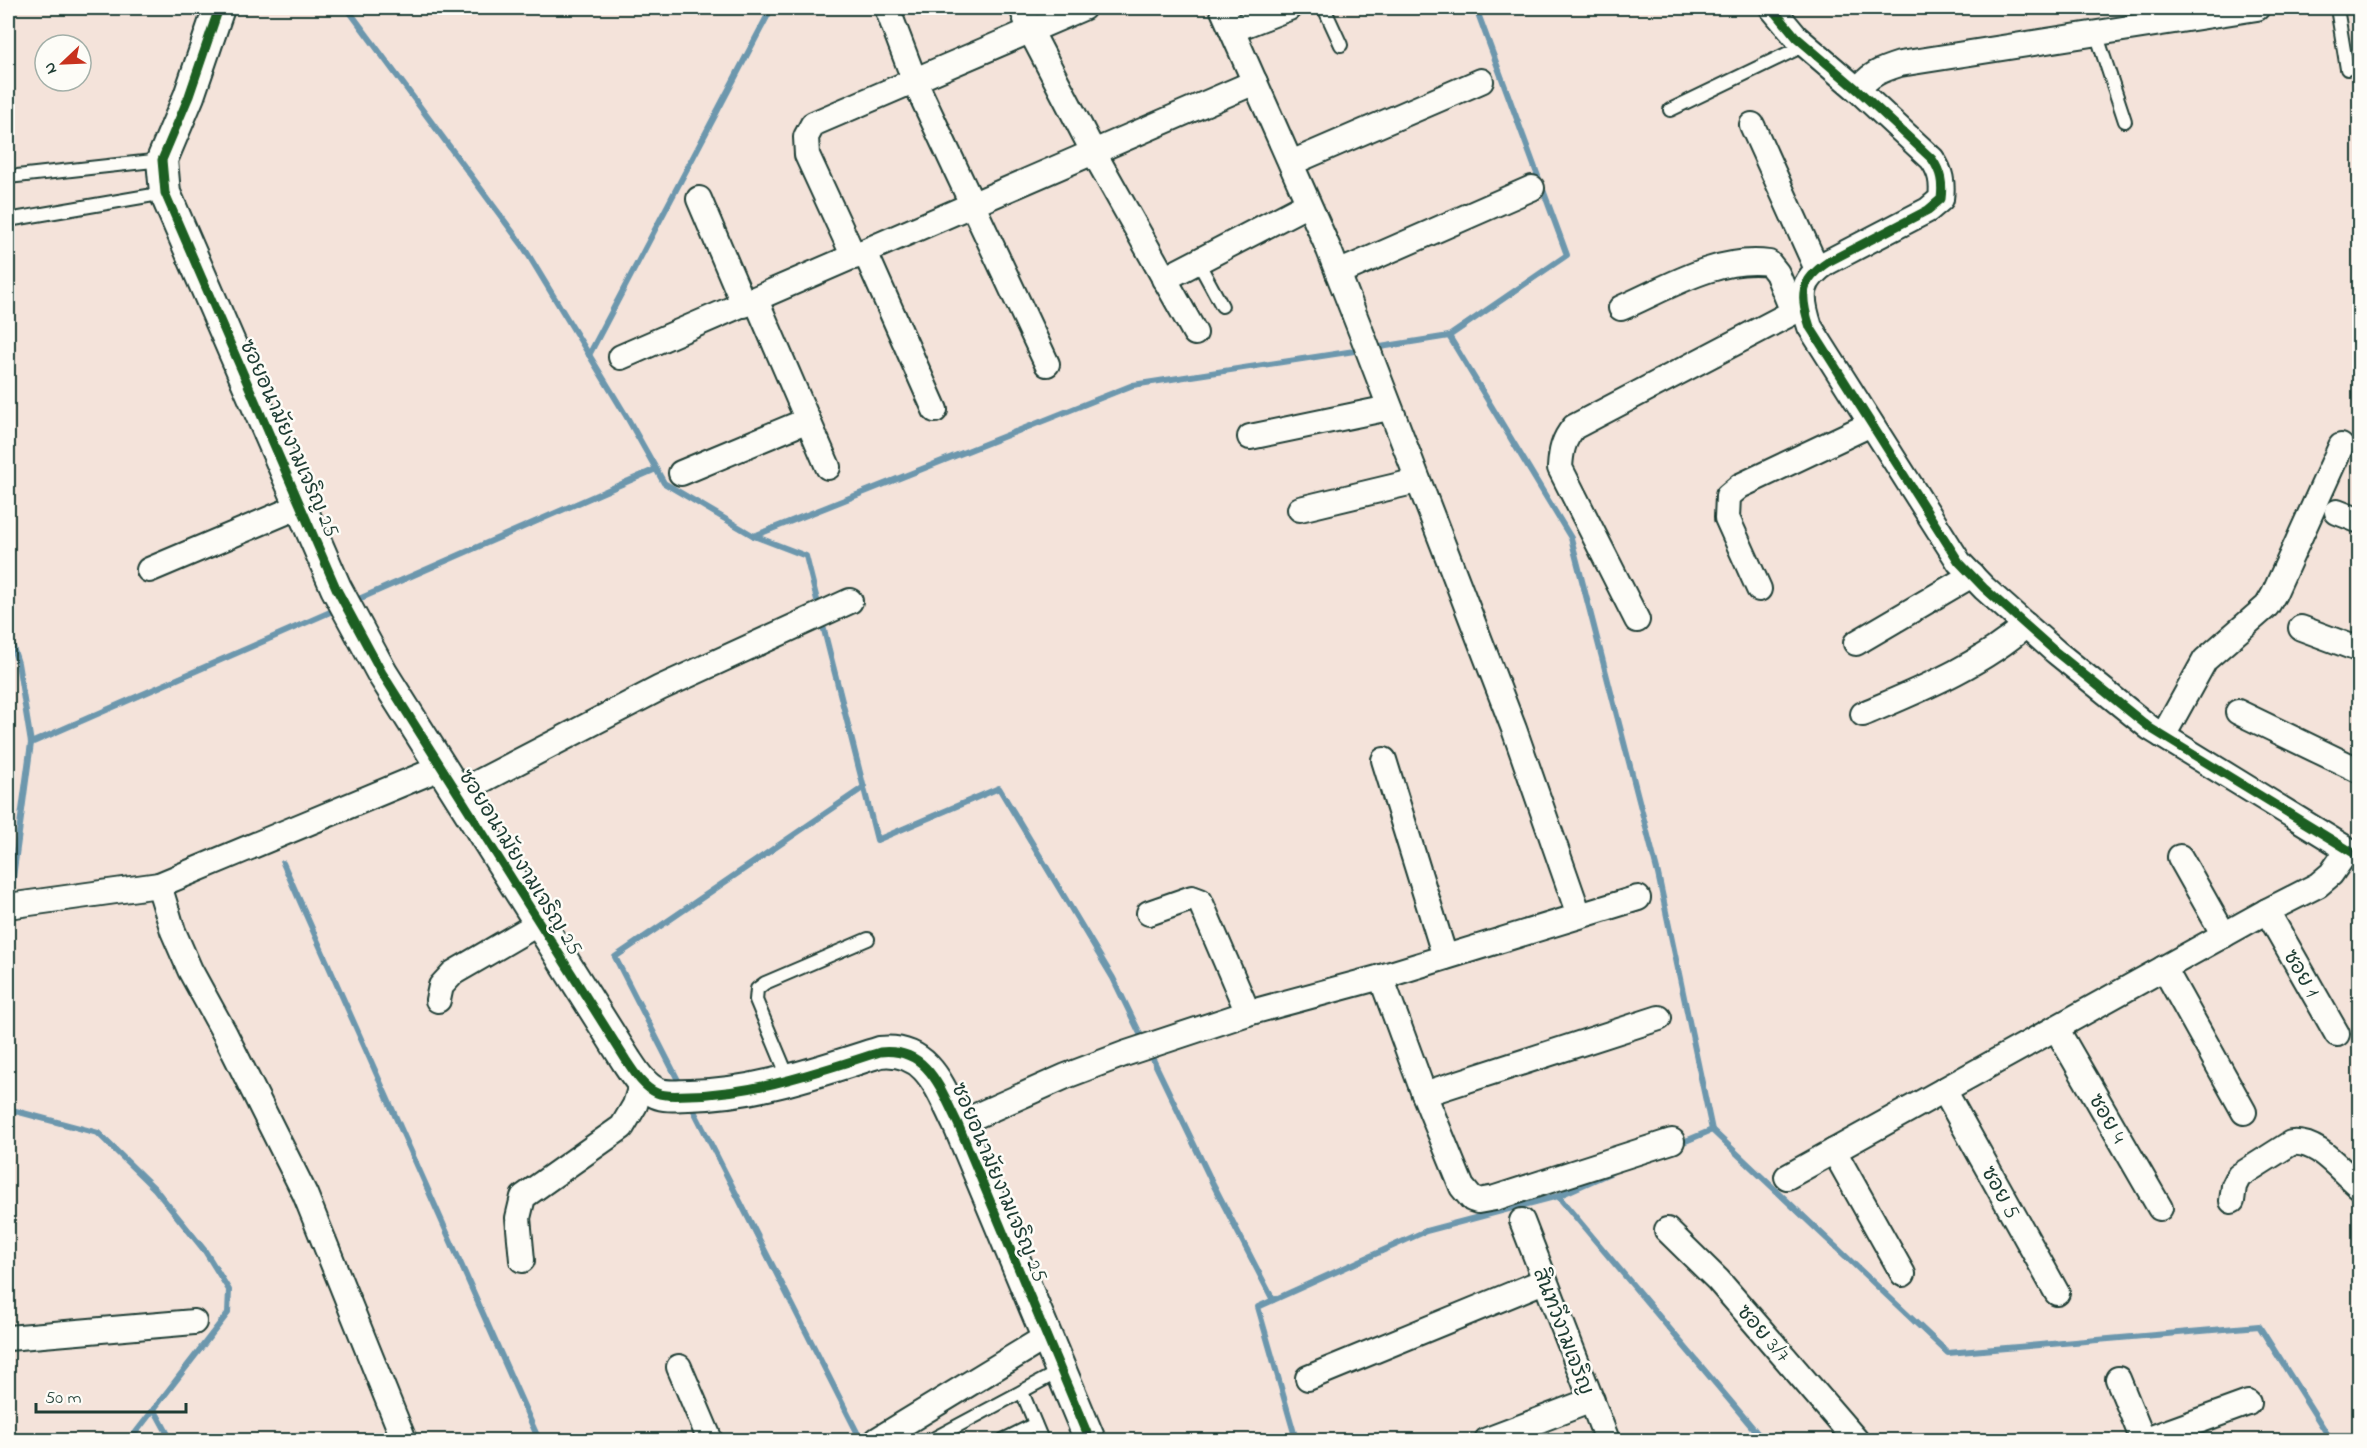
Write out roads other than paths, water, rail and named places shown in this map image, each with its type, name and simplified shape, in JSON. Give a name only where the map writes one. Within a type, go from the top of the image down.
[{"type":"street","name":"ซอยอนามัยงามเจริญ 25","points":[[219,8],[189,96],[162,160],[165,193],[300,506],[346,607],[382,673],[456,794],[642,1082],[658,1093],[686,1095],[736,1093],[880,1052],[893,1051],[908,1054],[925,1066],[937,1082],[958,1124],[1090,1440]]},
{"type":"street","points":[[887,8],[915,82],[1047,364]]},
{"type":"street","points":[[935,410],[859,254],[807,155],[808,130],[813,124],[915,82],[1026,19],[1083,8]]},
{"type":"street","points":[[1222,8],[1338,273],[1514,729],[1579,915]]},
{"type":"street","points":[[1232,30],[1289,8]]},
{"type":"street","points":[[1772,8],[1805,45],[1859,90],[1932,159],[1939,170],[1943,187],[1941,199],[1928,210],[1817,269],[1803,287],[1798,310]]},
{"type":"street","points":[[1859,90],[1862,84],[1873,75],[1900,64],[2096,33],[2150,16],[2257,8]]},
{"type":"street","points":[[1026,19],[1094,153],[1195,333]]},
{"type":"street","points":[[1291,163],[1481,81]]},
{"type":"street","points":[[621,357],[1255,82]]},
{"type":"street","points":[[1752,125],[1817,269]]},
{"type":"street","points":[[1338,273],[1532,188]]},
{"type":"street","points":[[699,199],[808,420],[828,467]]},
{"type":"street","points":[[1164,279],[1308,204]]},
{"type":"street","points":[[1621,308],[1719,266],[1753,261],[1769,263],[1778,273],[1798,310],[1959,562],[2056,652],[2163,736],[2353,854],[2318,885],[2266,911],[1787,1177]]},
{"type":"street","points":[[1637,620],[1560,468],[1565,438],[1574,427],[1798,310]]},
{"type":"street","points":[[1250,436],[1389,408]]},
{"type":"street","points":[[681,473],[808,420]]},
{"type":"street","points":[[1759,589],[1727,518],[1728,495],[1740,486],[1871,424]]},
{"type":"street","points":[[2163,736],[2205,660],[2267,606],[2341,446]]},
{"type":"street","points":[[1300,509],[1417,481]]},
{"type":"street","points":[[149,570],[300,506]]},
{"type":"street","points":[[1856,643],[1972,575]]},
{"type":"street","points":[[456,794],[660,688],[850,601]]},
{"type":"street","points":[[1863,714],[1944,678],[2008,641],[2026,625]]},
{"type":"street","points":[[2301,628],[2360,650]]},
{"type":"street","points":[[2238,712],[2360,771]]},
{"type":"street","points":[[1384,760],[1445,957]]},
{"type":"street","points":[[16,905],[159,885],[440,768]]},
{"type":"street","points":[[2180,857],[2224,935]]},
{"type":"street","points":[[159,885],[173,931],[190,970],[225,1034],[305,1194],[404,1440]]},
{"type":"street","points":[[1149,913],[1192,898],[1200,901],[1248,1014]]},
{"type":"street","points":[[958,1124],[1066,1076],[1172,1038],[1638,898]]},
{"type":"street","name":"ซอย 1","points":[[2266,911],[2337,1034]]},
{"type":"street","points":[[438,1000],[441,986],[453,973],[539,923]]},
{"type":"street","points":[[2164,968],[2244,1112]]},
{"type":"street","points":[[1381,977],[1424,1094],[1462,1187],[1472,1199],[1478,1201],[1495,1198],[1672,1141]]},
{"type":"street","points":[[1424,1094],[1659,1018]]},
{"type":"street","name":"ซอย 4","points":[[2056,1028],[2160,1208]]},
{"type":"street","points":[[522,1260],[518,1218],[523,1197],[622,1127],[635,1105],[642,1082]]},
{"type":"street","name":"ซอย 5","points":[[1944,1090],[2057,1293]]},
{"type":"street","points":[[2232,1201],[2234,1186],[2240,1176],[2291,1143],[2299,1142],[2319,1151],[2360,1186]]},
{"type":"street","points":[[1834,1151],[1903,1274]]},
{"type":"street","name":"สินทวีงามเจริญ","points":[[1522,1221],[1607,1440]]},
{"type":"street","name":"ซอย 3/7","points":[[1667,1230],[1718,1280],[1856,1440]]},
{"type":"street","points":[[1308,1378],[1544,1281]]},
{"type":"street","points":[[8,1338],[194,1322]]},
{"type":"street","points":[[886,1435],[1046,1337]]},
{"type":"street","points":[[679,1367],[710,1440]]},
{"type":"street","points":[[2118,1379],[2144,1440],[2248,1403]]},
{"type":"street","points":[[1487,1440],[1592,1400]]},
{"type":"lane","points":[[1324,8],[1341,45]]},
{"type":"lane","points":[[2337,8],[2348,69]]},
{"type":"lane","points":[[2096,33],[2125,121]]},
{"type":"lane","points":[[1670,110],[1805,45]]},
{"type":"lane","points":[[8,177],[162,160]]},
{"type":"lane","points":[[8,220],[165,193]]},
{"type":"lane","points":[[1198,262],[1222,306]]},
{"type":"lane","points":[[789,1079],[756,1000],[757,989],[765,983],[868,939]]},
{"type":"lane","points":[[931,1440],[1060,1371]]},
{"type":"lane","points":[[1022,1392],[1042,1440]]},
{"type":"lane","points":[[1003,1440],[1035,1424]]},
{"type":"waterway","points":[[347,8],[523,246],[664,483],[754,536]]},
{"type":"waterway","points":[[589,355],[770,8]]},
{"type":"waterway","points":[[1374,348],[1449,336],[1567,255],[1476,8]]},
{"type":"waterway","points":[[1449,336],[1571,538],[1658,874],[1712,1130],[1948,1353],[2259,1326],[2331,1440]]},
{"type":"waterway","points":[[819,608],[806,556],[754,536],[1133,385],[1361,350]]},
{"type":"waterway","points":[[352,602],[656,469]]},
{"type":"waterway","points":[[31,743],[337,609]]},
{"type":"waterway","points":[[821,618],[877,840],[999,788],[1113,978],[1144,1042]]},
{"type":"waterway","points":[[8,632],[18,663],[31,743],[10,900]]},
{"type":"waterway","points":[[681,1086],[615,957],[864,787]]},
{"type":"waterway","points":[[283,863],[539,1440]]},
{"type":"waterway","points":[[1149,1051],[1212,1182],[1273,1300]]},
{"type":"waterway","points":[[690,1103],[861,1440]]},
{"type":"waterway","points":[[8,1109],[98,1133],[155,1189],[205,1251],[229,1290],[228,1313],[130,1440]]},
{"type":"waterway","points":[[1676,1145],[1712,1130]]},
{"type":"waterway","points":[[1296,1440],[1258,1307],[1426,1231],[1558,1196],[1612,1172]]},
{"type":"waterway","points":[[1558,1196],[1763,1440]]},
{"type":"waterway","points":[[154,1409],[171,1440]]}]
